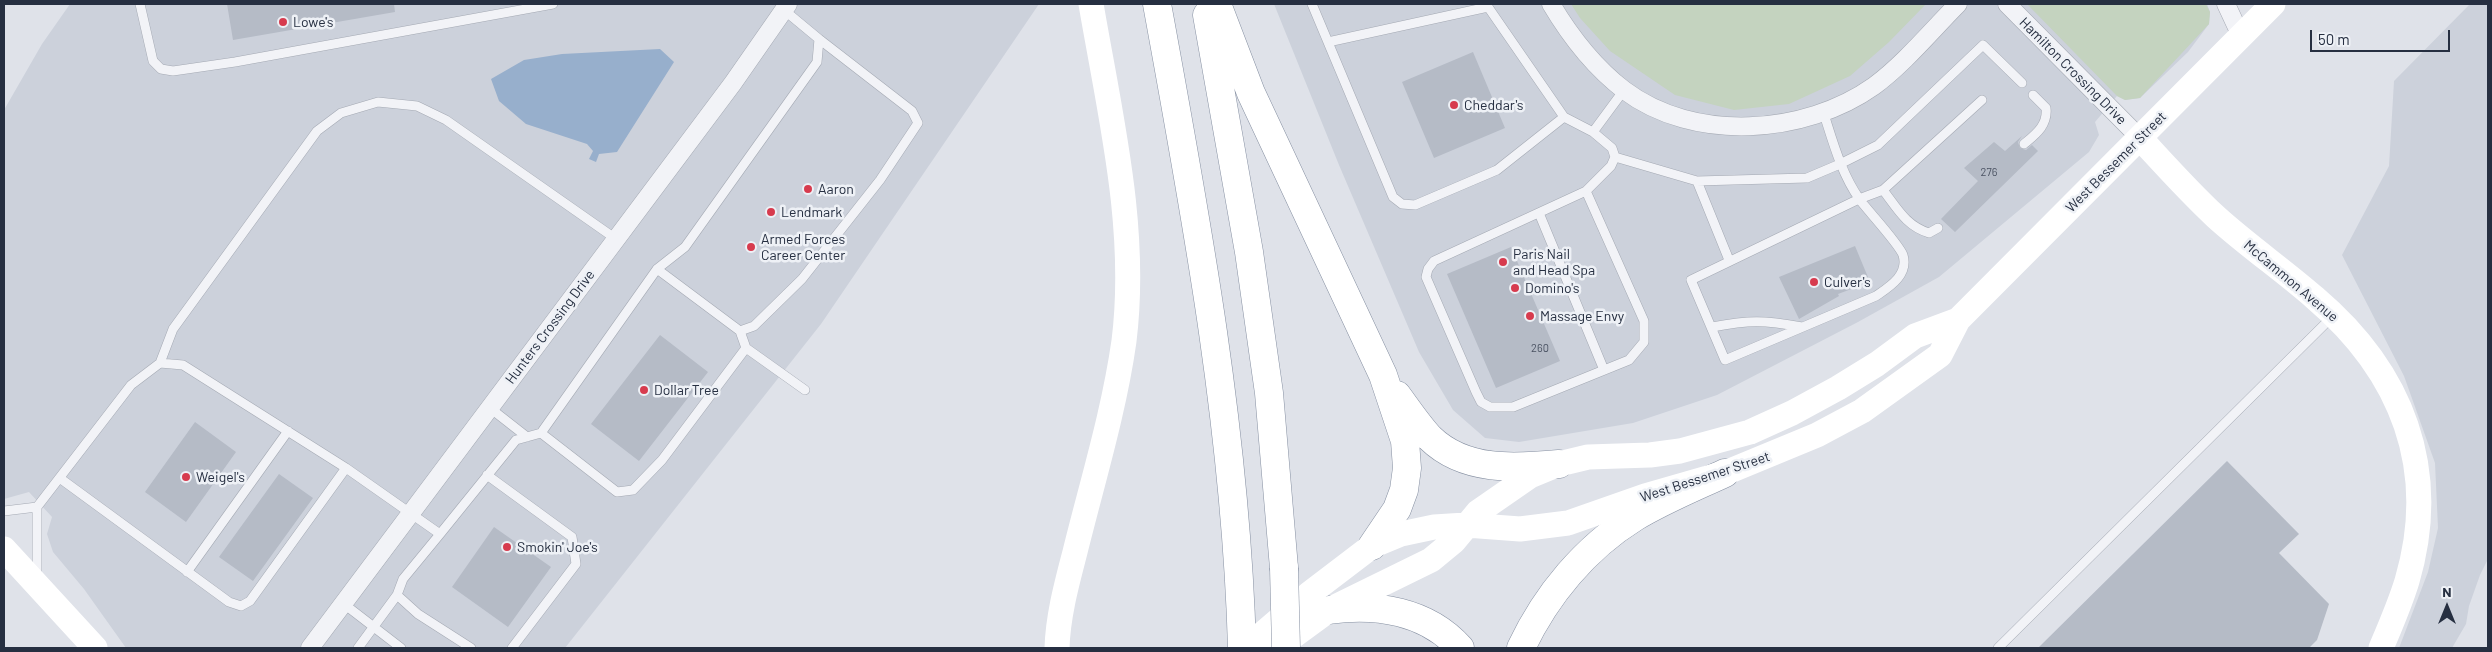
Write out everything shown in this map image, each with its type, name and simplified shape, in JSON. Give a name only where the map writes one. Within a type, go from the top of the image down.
[{"type":"highway","points":[[1157,4],[1203,256],[1216,347],[1233,500],[1242,648]]},
{"type":"highway","points":[[1205,4],[1249,252],[1269,392],[1284,568],[1286,648]]},
{"type":"highway","points":[[1217,4],[1251,93],[1383,375],[1404,441],[1407,468],[1404,490],[1397,509],[1372,546]]},
{"type":"highway","points":[[1383,375],[1416,422],[1448,453],[1472,462],[1495,466],[1524,468],[1559,464]]},
{"type":"highway","points":[[1520,648],[1532,624],[1554,592],[1584,558],[1612,534],[1657,506],[1725,473]]},
{"type":"highway","points":[[1330,610],[1364,607],[1402,613],[1433,627],[1460,648]]},
{"type":"main road","points":[[1057,648],[1062,607],[1124,342],[1127,290],[1125,204],[1091,4]]},
{"type":"main road","name":"West Bessemer Street","points":[[1246,648],[1309,594],[1372,546],[1401,534],[1434,527],[1466,525],[1520,530],[1568,523],[1644,496],[1725,473],[1817,436],[1862,411],[1940,355],[1958,320],[2140,138],[2240,34],[2273,4]]},
{"type":"main road","name":"McCammon Avenue","points":[[2140,138],[2216,217],[2334,315],[2376,362],[2395,394],[2407,426],[2418,474],[2418,515],[2407,581],[2382,648]]},
{"type":"main road","name":"West Bessemer Street","points":[[1277,648],[1330,610],[1431,560],[1454,541],[1478,512],[1530,476],[1559,464],[1588,457],[1650,455],[1680,451],[1750,432],[1792,413],[1838,388],[1877,364],[1915,336],[1958,320]]},
{"type":"main road","points":[[4,549],[95,648]]},
{"type":"main road","points":[[1046,648],[1062,607]]},
{"type":"street","points":[[1551,4],[1576,42],[1624,90],[1649,105],[1673,114],[1701,122],[1726,126],[1783,124],[1840,105],[1874,85],[1958,4]]},
{"type":"street","name":"Hamilton Crossing Drive","points":[[2007,4],[2140,138]]},
{"type":"street","points":[[2226,4],[2240,34]]},
{"type":"street","name":"Hunters Crossing Drive","points":[[310,648],[733,83],[786,7]]},
{"type":"lane","points":[[140,4],[153,61],[161,69],[174,71],[235,62],[521,7],[553,4]]},
{"type":"lane","points":[[1312,4],[1393,197],[1402,204],[1415,205],[1497,170],[1564,117]]},
{"type":"lane","points":[[1328,42],[1487,6],[1564,117],[1593,132],[1612,148],[1615,157],[1611,166],[1586,192],[1434,261],[1428,269],[1426,277],[1476,392],[1481,402],[1490,407],[1513,407],[1628,360],[1644,342],[1646,329],[1644,321],[1586,192]]},
{"type":"lane","points":[[740,331],[754,326],[802,279],[880,180],[918,123],[912,110],[819,39],[786,7]]},
{"type":"lane","points":[[358,648],[397,596],[403,579],[487,475],[516,440],[540,433],[657,269],[685,246],[816,62],[819,39]]},
{"type":"lane","points":[[1615,157],[1697,180],[1807,178],[1878,145],[1983,45],[2022,83]]},
{"type":"lane","points":[[1593,132],[1624,90]]},
{"type":"lane","points":[[2024,144],[2040,130],[2047,118],[2046,108],[2033,95]]},
{"type":"lane","points":[[1823,112],[1840,164],[1859,199],[1903,254],[1903,268],[1896,283],[1876,296],[1726,360],[1691,280],[1729,260],[1859,199],[1884,190],[1982,100]]},
{"type":"lane","points":[[36,584],[37,507],[61,479],[131,385],[160,363],[173,329],[316,131],[341,113],[378,102],[417,106],[446,120],[616,239]]},
{"type":"lane","points":[[1697,180],[1729,260]]},
{"type":"lane","points":[[1884,190],[1907,222],[1919,230],[1929,232],[1938,228]]},
{"type":"lane","points":[[1539,213],[1604,370]]},
{"type":"lane","points":[[657,269],[740,331],[746,348],[805,390]]},
{"type":"lane","points":[[1998,648],[2334,315]]},
{"type":"lane","points":[[1712,326],[1764,320],[1802,328]]},
{"type":"lane","points":[[540,433],[617,492],[633,490],[662,460],[746,348]]},
{"type":"lane","points":[[160,363],[183,365],[346,468],[440,534]]},
{"type":"lane","points":[[490,408],[527,437]]},
{"type":"lane","points":[[187,572],[288,431]]},
{"type":"lane","points":[[61,479],[229,602],[242,606],[250,601],[346,468]]},
{"type":"lane","points":[[487,475],[572,537],[576,564],[512,648]]},
{"type":"lane","points":[[4,511],[37,507]]},
{"type":"lane","points":[[397,596],[418,614],[471,648]]},
{"type":"lane","points":[[344,604],[401,648]]},
{"type":"shaded area","points":[[70,4],[1039,4],[821,324],[565,648],[126,648],[84,589],[53,552],[47,534],[52,517],[29,492],[4,499],[4,110],[42,44]]},
{"type":"shaded area","points":[[1274,4],[2207,4],[2210,12],[2209,24],[2188,52],[2140,98],[2125,100],[2117,96],[2095,122],[2099,135],[2089,152],[1939,277],[1858,322],[1717,395],[1633,423],[1519,442],[1485,438],[1453,410],[1419,352],[1339,165]]},
{"type":"shaded area","points":[[2470,4],[2488,4],[2488,559],[2469,606],[2466,624],[2452,648],[2399,648],[2428,572],[2438,528],[2435,463],[2404,376],[2342,255],[2389,166],[2394,81]]},
{"type":"green space","points":[[1571,4],[1926,4],[1889,42],[1850,76],[1789,104],[1734,110],[1675,95],[1610,51],[1580,18]]},
{"type":"green space","points":[[2027,4],[2206,4],[2210,12],[2209,24],[2140,98],[2125,100],[2117,96]]},
{"type":"water","points":[[660,49],[674,62],[617,152],[599,154],[596,162],[589,159],[593,151],[587,144],[526,124],[499,101],[491,79],[524,60],[562,54]]},
{"type":"building","name":"Lowe's","points":[[227,4],[394,4],[395,12],[233,40]]},
{"type":"building","name":"Cheddar's","points":[[1473,52],[1505,128],[1434,158],[1402,82]]},
{"type":"building","points":[[2022,136],[2018,142],[2020,148],[2026,150],[2032,145],[2038,151],[1955,232],[1941,219],[1978,181],[1964,168],[1994,142],[2005,151]]},
{"type":"building","points":[[1855,246],[1870,282],[1838,294],[1839,296],[1799,319],[1779,277]]},
{"type":"building","points":[[1511,247],[1560,361],[1496,388],[1447,274]]},
{"type":"building","points":[[660,335],[708,372],[639,461],[591,424]]},
{"type":"building","points":[[195,422],[236,452],[186,522],[145,492]]},
{"type":"building","points":[[2227,461],[2299,534],[2279,553],[2329,604],[2317,640],[2309,648],[2038,648]]},
{"type":"building","points":[[279,474],[313,498],[253,581],[219,557]]},
{"type":"building","points":[[494,527],[551,567],[508,627],[452,587]]},
{"type":"place","name":"Lowe's","points":[[283,22]]},
{"type":"place","name":"Cheddar's","points":[[1454,105]]},
{"type":"place","name":"Aaron","points":[[808,189]]},
{"type":"place","name":"Lendmark","points":[[771,212]]},
{"type":"place","name":"Armed Forces Career Center","points":[[751,247]]},
{"type":"place","name":"Paris Nail and Head Spa","points":[[1503,262]]},
{"type":"place","name":"Culver's","points":[[1814,282]]},
{"type":"place","name":"Domino's","points":[[1515,288]]},
{"type":"place","name":"Massage Envy","points":[[1530,316]]},
{"type":"place","name":"Dollar Tree","points":[[644,390]]},
{"type":"place","name":"Weigel's","points":[[186,477]]},
{"type":"place","name":"Smokin' Joe's","points":[[507,547]]}]
